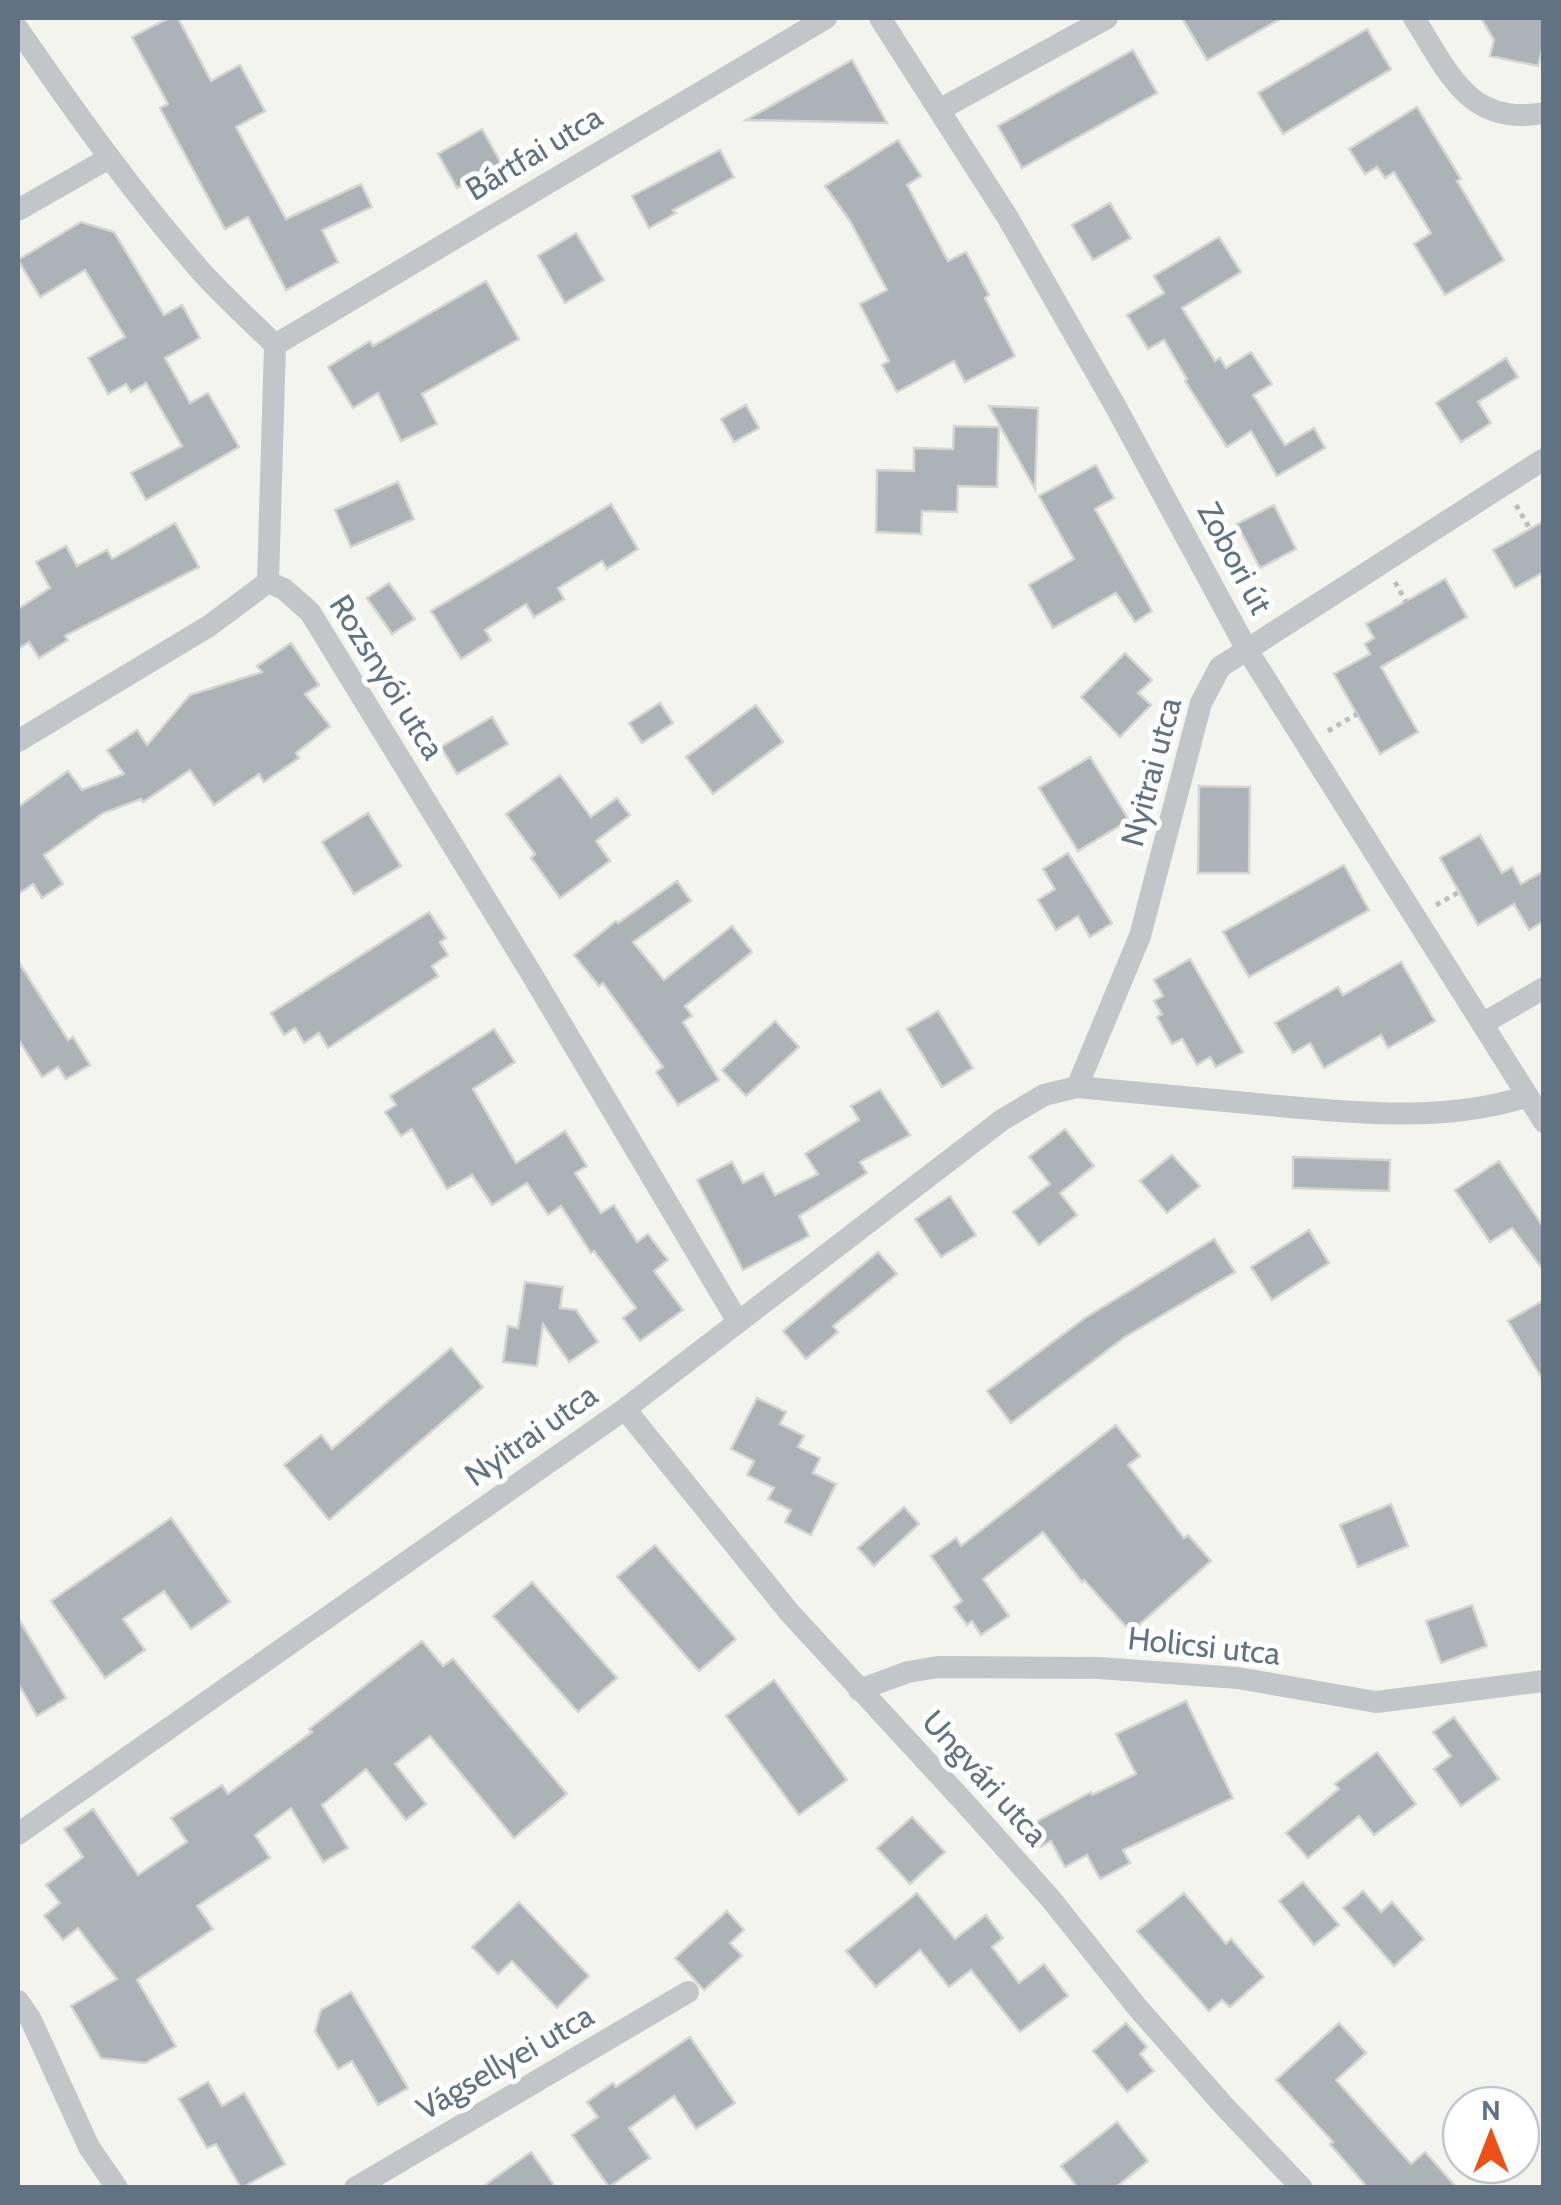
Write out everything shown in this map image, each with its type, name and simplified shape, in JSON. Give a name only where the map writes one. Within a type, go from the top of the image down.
[{"type":"street","name":"Bártfai utca","points":[[276,345],[826,18]]},
{"type":"street","name":"Zobori út","points":[[880,18],[1008,218],[1118,409],[1246,648],[1544,1122]]},
{"type":"street","points":[[939,110],[1106,18]]},
{"type":"street","points":[[1414,18],[1462,92],[1481,106],[1506,114],[1544,113]]},
{"type":"street","points":[[18,29],[109,158],[202,272],[276,345],[268,582],[209,626],[18,741]]},
{"type":"street","points":[[18,210],[109,158]]},
{"type":"street","name":"Nyitrai utca","points":[[1077,1087],[1140,936],[1201,702],[1220,667],[1544,459]]},
{"type":"street","name":"Rozsnyói utca","points":[[268,582],[284,589],[310,612],[524,960],[738,1322]]},
{"type":"street","points":[[1482,1024],[1544,988]]},
{"type":"street","name":"Nyitrai utca","points":[[18,1834],[624,1409],[1002,1120],[1044,1095],[1077,1087],[1328,1110],[1433,1113],[1496,1106],[1528,1096]]},
{"type":"street","name":"Ungvári utca","points":[[624,1409],[708,1515],[859,1690],[1050,1898],[1174,2049],[1302,2188]]},
{"type":"street","name":"Holicsi utca","points":[[859,1690],[908,1672],[938,1668],[1099,1668],[1238,1678],[1376,1702],[1544,1681]]},
{"type":"street","name":"Vágsellyei utca","points":[[355,2188],[688,1992]]},
{"type":"street","points":[[18,2001],[31,2020],[90,2147],[117,2188]]},
{"type":"path","points":[[1396,584],[1406,602]]},
{"type":"path","points":[[1339,724],[1358,714]]},
{"type":"path","points":[[1442,902],[1459,892]]},
{"type":"building","points":[[169,18],[178,18],[211,81],[240,65],[265,111],[236,127],[286,219],[361,184],[372,207],[322,230],[338,262],[286,290],[248,217],[225,229],[160,108],[168,104],[132,37]]},
{"type":"building","points":[[1182,18],[1282,18],[1207,60]]},
{"type":"building","points":[[1481,18],[1544,18],[1538,66],[1490,56],[1494,40]]},
{"type":"building","points":[[1367,29],[1391,69],[1283,134],[1258,93]]},
{"type":"building","points":[[1133,50],[1157,93],[1022,168],[998,126]]},
{"type":"building","points":[[852,60],[887,123],[746,120]]},
{"type":"building","points":[[1417,107],[1504,260],[1445,295],[1414,244],[1431,233],[1394,172],[1385,178],[1377,167],[1365,174],[1349,149]]},
{"type":"building","points":[[482,129],[501,163],[457,188],[438,154]]},
{"type":"building","points":[[898,140],[921,176],[907,185],[948,261],[966,252],[1015,356],[965,382],[954,361],[897,392],[882,365],[889,361],[860,304],[887,290],[850,221],[825,186]]},
{"type":"building","points":[[720,150],[734,177],[673,210],[676,213],[649,228],[632,196]]},
{"type":"building","points":[[1110,203],[1131,238],[1093,260],[1072,225]]},
{"type":"building","points":[[81,222],[114,232],[164,315],[182,305],[200,338],[165,358],[190,403],[208,393],[239,447],[146,500],[131,473],[182,446],[146,383],[131,392],[126,384],[108,394],[88,358],[125,337],[85,270],[40,297],[18,260]]},
{"type":"building","points":[[576,233],[604,280],[565,303],[538,256]]},
{"type":"building","points":[[1219,237],[1241,272],[1182,308],[1215,361],[1220,358],[1226,368],[1251,352],[1272,384],[1253,395],[1285,445],[1314,428],[1325,448],[1277,476],[1251,431],[1227,447],[1164,340],[1148,349],[1127,315],[1164,293],[1154,276]]},
{"type":"building","points":[[486,281],[519,339],[422,394],[437,424],[401,441],[378,393],[353,408],[328,367],[370,341],[373,346]]},
{"type":"building","points":[[1506,358],[1518,377],[1478,402],[1491,423],[1461,442],[1436,403]]},
{"type":"building","points":[[746,405],[759,428],[734,442],[721,419]]},
{"type":"building","points":[[989,406],[1038,408],[1035,489]]},
{"type":"building","points":[[954,426],[999,427],[997,487],[958,486],[957,512],[922,511],[921,534],[876,532],[877,470],[914,471],[914,448],[953,449]]},
{"type":"building","points":[[1096,465],[1114,498],[1095,509],[1152,611],[1135,622],[1116,593],[1053,628],[1029,585],[1074,559],[1039,496]]},
{"type":"building","points":[[398,482],[414,519],[351,547],[335,510]]},
{"type":"building","points":[[611,504],[638,549],[607,569],[602,561],[558,588],[564,599],[534,617],[526,604],[485,630],[491,640],[461,659],[431,611]]},
{"type":"building","points":[[1274,505],[1296,549],[1260,568],[1237,524]]},
{"type":"building","points":[[1544,521],[1544,572],[1515,588],[1493,550]]},
{"type":"building","points":[[175,523],[199,567],[65,636],[68,640],[39,658],[29,642],[18,649],[18,609],[50,588],[36,562],[66,546],[77,566],[107,550],[112,559]]},
{"type":"building","points":[[1445,579],[1467,617],[1381,667],[1418,732],[1380,754],[1334,674],[1370,654],[1365,644],[1374,638],[1366,624]]},
{"type":"building","points":[[389,583],[415,619],[392,634],[367,598]]},
{"type":"building","points":[[291,643],[319,685],[305,694],[330,726],[296,753],[299,758],[264,782],[259,774],[214,805],[190,770],[143,802],[141,799],[103,813],[44,855],[63,884],[42,898],[33,884],[18,894],[18,807],[68,771],[82,790],[124,774],[107,750],[137,730],[147,745],[190,695],[262,672],[257,666]]},
{"type":"building","points":[[1125,653],[1152,680],[1138,693],[1151,705],[1120,737],[1081,697]]},
{"type":"building","points":[[660,703],[673,723],[642,743],[629,723]]},
{"type":"building","points":[[756,705],[783,742],[713,794],[686,757]]},
{"type":"building","points":[[492,717],[508,744],[457,774],[441,747]]},
{"type":"building","points":[[1090,757],[1129,820],[1078,851],[1039,788]]},
{"type":"building","points":[[560,775],[591,817],[617,798],[630,815],[596,841],[610,861],[560,898],[506,814]]},
{"type":"building","points":[[1199,786],[1250,787],[1249,873],[1198,873]]},
{"type":"building","points":[[368,813],[401,866],[354,894],[322,842]]},
{"type":"building","points":[[1480,835],[1502,873],[1512,867],[1521,884],[1544,871],[1544,921],[1529,930],[1514,904],[1478,925],[1440,858]]},
{"type":"building","points":[[1068,853],[1112,923],[1090,937],[1078,916],[1056,930],[1038,900],[1055,889],[1043,869]]},
{"type":"building","points":[[1344,865],[1369,910],[1249,977],[1223,932]]},
{"type":"building","points":[[677,881],[691,901],[633,942],[664,980],[732,926],[752,952],[685,1006],[692,1016],[683,1022],[719,1080],[678,1105],[656,1072],[663,1067],[603,983],[599,986],[574,955],[616,921]]},
{"type":"building","points":[[429,912],[446,938],[440,942],[448,955],[432,966],[438,976],[328,1048],[319,1033],[304,1043],[295,1028],[284,1035],[271,1013]]},
{"type":"building","points":[[1190,959],[1243,1052],[1216,1067],[1210,1057],[1197,1065],[1182,1039],[1172,1044],[1157,1017],[1162,1014],[1154,1001],[1163,996],[1154,980]]},
{"type":"building","points":[[18,961],[68,1040],[73,1037],[90,1065],[66,1079],[58,1067],[42,1077],[18,1039]]},
{"type":"building","points":[[1401,962],[1435,1021],[1388,1048],[1381,1035],[1324,1068],[1310,1043],[1293,1053],[1275,1023],[1338,987],[1343,995]]},
{"type":"building","points":[[938,1011],[973,1068],[942,1087],[907,1029]]},
{"type":"building","points":[[775,1021],[799,1047],[746,1096],[722,1070]]},
{"type":"building","points":[[494,1029],[515,1062],[473,1089],[516,1163],[565,1131],[587,1166],[575,1173],[601,1213],[614,1205],[637,1242],[648,1234],[668,1260],[654,1271],[683,1310],[640,1341],[623,1318],[636,1308],[594,1251],[591,1253],[561,1206],[548,1215],[527,1183],[492,1205],[472,1175],[447,1189],[412,1129],[401,1136],[385,1112],[396,1105],[390,1096]]},
{"type":"building","points":[[880,1090],[910,1135],[860,1162],[867,1173],[799,1216],[809,1236],[743,1270],[697,1180],[732,1162],[743,1183],[763,1173],[775,1195],[818,1174],[805,1154],[859,1120],[851,1106]]},
{"type":"building","points":[[1065,1129],[1094,1166],[1060,1193],[1077,1215],[1039,1245],[1013,1212],[1050,1184],[1029,1157]]},
{"type":"building","points":[[1172,1155],[1200,1186],[1167,1213],[1140,1181]]},
{"type":"building","points":[[1293,1157],[1390,1160],[1389,1191],[1293,1188]]},
{"type":"building","points":[[1499,1161],[1544,1228],[1544,1271],[1512,1228],[1490,1242],[1455,1190]]},
{"type":"building","points":[[950,1196],[976,1235],[941,1257],[915,1219]]},
{"type":"building","points":[[1309,1230],[1329,1263],[1272,1300],[1251,1267]]},
{"type":"building","points":[[1214,1239],[1235,1272],[1125,1337],[1011,1423],[987,1391],[1085,1318]]},
{"type":"building","points":[[878,1252],[897,1274],[833,1326],[838,1332],[806,1359],[783,1331]]},
{"type":"building","points":[[525,1282],[563,1287],[560,1308],[576,1310],[598,1342],[569,1362],[543,1324],[537,1366],[503,1362],[508,1326],[518,1328]]},
{"type":"building","points":[[1544,1300],[1544,1382],[1508,1321]]},
{"type":"building","points":[[451,1348],[483,1387],[329,1520],[284,1465],[321,1435],[332,1449]]},
{"type":"building","points":[[757,1398],[786,1412],[780,1424],[804,1436],[798,1447],[820,1458],[813,1473],[836,1484],[811,1535],[785,1522],[791,1510],[768,1499],[774,1488],[747,1475],[754,1461],[731,1449]]},
{"type":"building","points":[[1116,1425],[1140,1456],[1128,1465],[1184,1538],[1188,1535],[1211,1561],[1131,1632],[1082,1582],[1043,1532],[983,1579],[1009,1616],[981,1635],[972,1621],[967,1625],[954,1607],[962,1601],[931,1556],[956,1538],[961,1546]]},
{"type":"building","points":[[1391,1504],[1408,1546],[1358,1567],[1340,1525]]},
{"type":"building","points":[[904,1507],[919,1524],[874,1566],[858,1548]]},
{"type":"building","points":[[171,1518],[230,1602],[191,1629],[164,1591],[123,1619],[145,1650],[105,1678],[51,1601]]},
{"type":"building","points":[[655,1545],[736,1639],[699,1671],[617,1577]]},
{"type":"building","points":[[532,1582],[617,1678],[578,1712],[493,1616]]},
{"type":"building","points":[[1472,1605],[1487,1646],[1441,1663],[1426,1621]]},
{"type":"building","points":[[18,1618],[66,1698],[37,1716],[18,1683]]},
{"type":"building","points":[[422,1641],[443,1666],[453,1659],[567,1794],[514,1838],[430,1736],[395,1764],[426,1804],[406,1820],[366,1769],[322,1805],[348,1848],[323,1862],[291,1808],[255,1835],[270,1858],[197,1906],[213,1929],[137,1980],[176,2046],[145,2063],[101,2058],[71,2006],[117,1979],[78,1928],[63,1940],[44,1916],[60,1903],[46,1885],[83,1857],[64,1829],[93,1809],[138,1875],[187,1842],[171,1818],[222,1785],[228,1794],[312,1732],[309,1729]]},
{"type":"building","points":[[774,1680],[847,1780],[799,1815],[726,1716]]},
{"type":"building","points":[[1186,1701],[1233,1798],[1123,1850],[1130,1863],[1100,1879],[1087,1855],[1065,1867],[1051,1841],[1035,1850],[1023,1829],[1091,1792],[1092,1795],[1136,1774],[1116,1734]]},
{"type":"building","points":[[1454,1717],[1499,1779],[1461,1806],[1434,1769],[1451,1756],[1433,1732]]},
{"type":"building","points":[[1377,1752],[1416,1804],[1374,1835],[1359,1816],[1308,1858],[1286,1833],[1339,1789],[1335,1784]]},
{"type":"building","points":[[912,1817],[945,1852],[910,1884],[877,1848]]},
{"type":"building","points":[[1303,1882],[1339,1925],[1314,1945],[1279,1901]]},
{"type":"building","points":[[1363,1891],[1381,1912],[1392,1902],[1424,1939],[1394,1966],[1343,1908]]},
{"type":"building","points":[[917,1893],[955,1939],[986,1915],[1003,1938],[992,1947],[1019,1983],[1044,1964],[1068,1996],[1020,2032],[971,1970],[949,1987],[920,1950],[876,1987],[846,1951]]},
{"type":"building","points":[[1184,1893],[1226,1944],[1231,1939],[1264,1977],[1230,2007],[1222,2000],[1209,2011],[1137,1931]]},
{"type":"building","points":[[519,1902],[589,1976],[557,2008],[512,1961],[498,1974],[472,1947]]},
{"type":"building","points":[[727,1911],[744,1930],[730,1943],[742,1956],[704,1990],[675,1958]]},
{"type":"building","points":[[351,1992],[408,2088],[378,2105],[352,2061],[338,2069],[315,2031],[321,2010]]},
{"type":"building","points":[[1126,2023],[1147,2047],[1140,2054],[1154,2071],[1127,2092],[1093,2051]]},
{"type":"building","points":[[1339,2023],[1366,2053],[1336,2080],[1411,2164],[1425,2152],[1441,2170],[1441,2185],[1457,2188],[1368,2188],[1330,2144],[1333,2142],[1276,2080]]},
{"type":"building","points":[[690,2037],[735,2103],[696,2129],[674,2096],[629,2128],[650,2158],[609,2187],[572,2135],[598,2117],[587,2102]]},
{"type":"building","points":[[208,2082],[222,2106],[244,2093],[285,2164],[241,2188],[216,2144],[207,2148],[179,2099]]},
{"type":"building","points":[[1117,2122],[1148,2161],[1115,2188],[1078,2188],[1061,2166]]},
{"type":"building","points":[[531,2152],[556,2188],[481,2188]]}]
